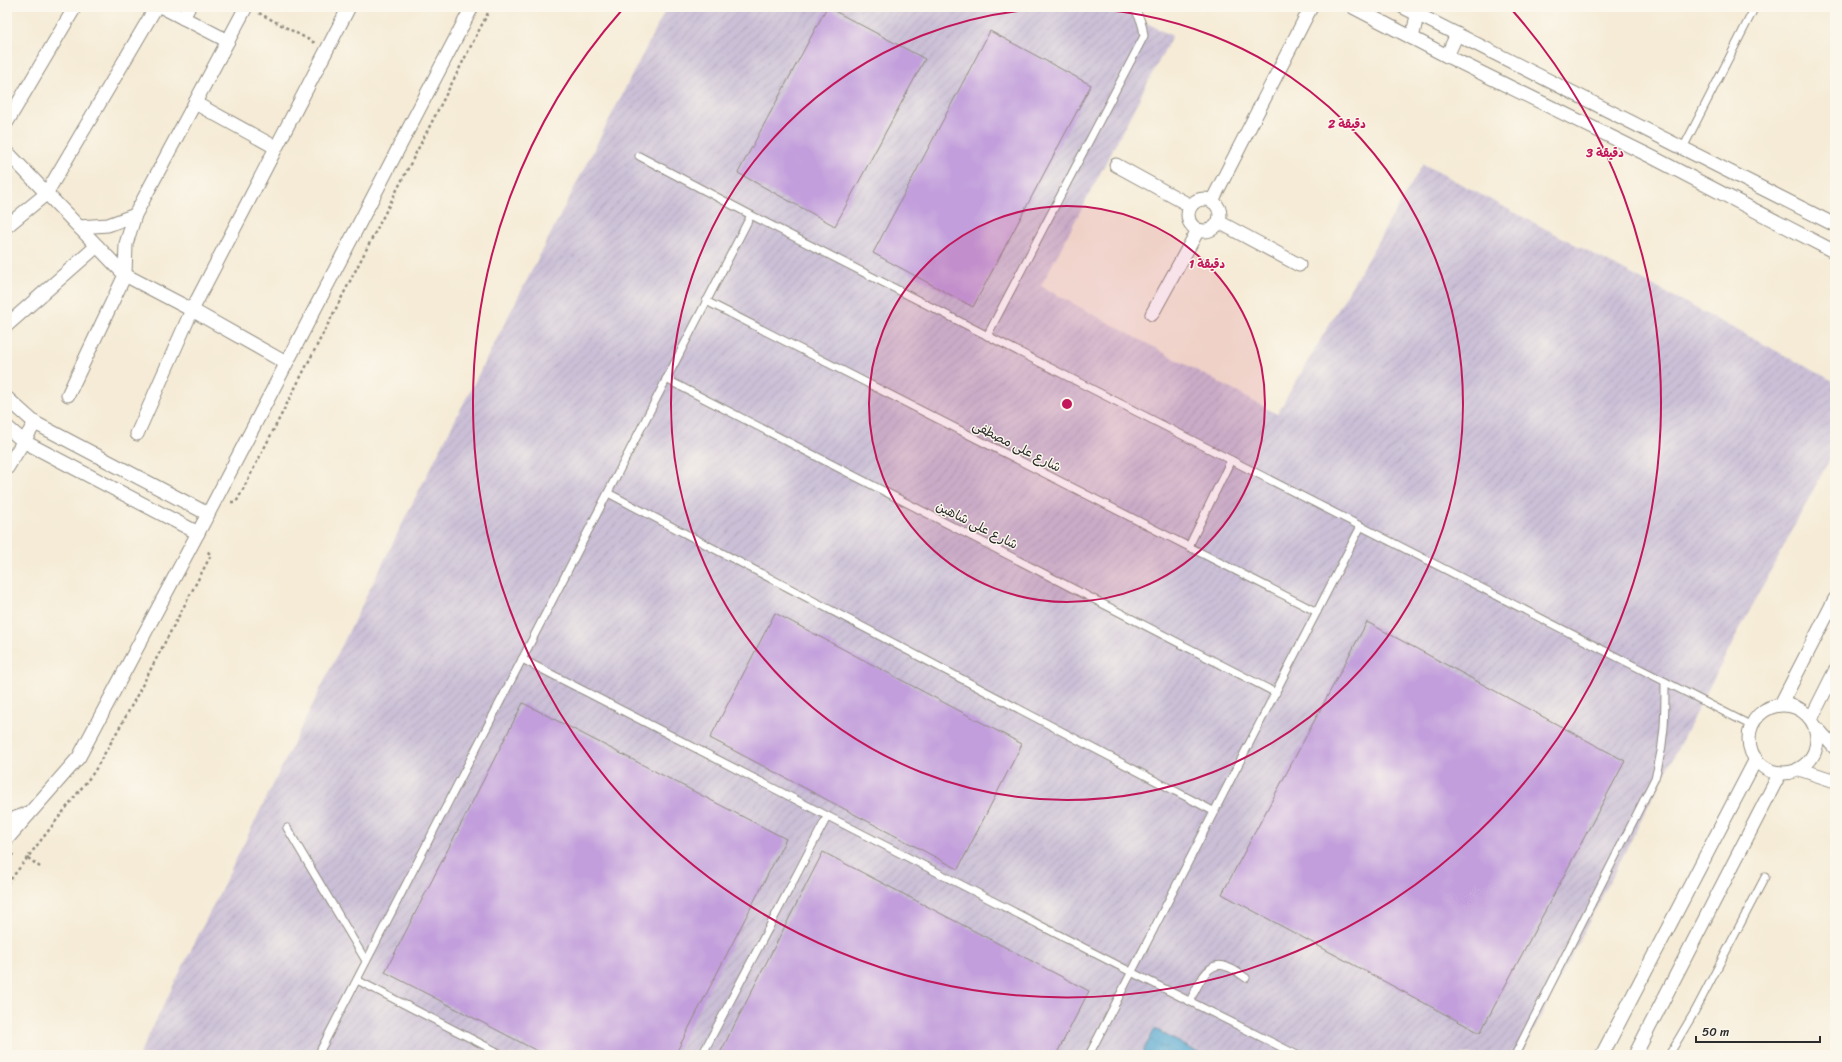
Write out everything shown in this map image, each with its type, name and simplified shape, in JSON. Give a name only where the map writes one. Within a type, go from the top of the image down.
[{"type":"street","points":[[7,122],[75,7]]},
{"type":"street","points":[[7,226],[46,194],[156,7]]},
{"type":"street","points":[[162,7],[186,12],[228,41]]},
{"type":"street","points":[[137,434],[192,310],[349,7]]},
{"type":"street","points":[[7,839],[79,757],[208,514],[472,7]]},
{"type":"street","points":[[1212,201],[1311,7]]},
{"type":"street","points":[[1403,7],[1418,11],[1457,34],[1835,225]]},
{"type":"street","points":[[1359,8],[1447,56],[1650,156],[1835,252]]},
{"type":"street","points":[[68,395],[125,275],[126,244],[135,215],[228,41],[250,9]]},
{"type":"street","points":[[1412,38],[1418,11]]},
{"type":"street","points":[[1447,56],[1457,34]]},
{"type":"street","points":[[195,103],[276,147]]},
{"type":"street","points":[[1650,156],[1661,137]]},
{"type":"street","points":[[7,152],[125,275],[192,310],[286,363]]},
{"type":"street","points":[[1116,165],[1191,206]]},
{"type":"street","points":[[1203,199],[1212,201],[1220,210],[1219,222],[1213,229],[1208,231],[1198,230],[1193,227],[1188,217],[1191,206],[1194,202],[1203,199]]},
{"type":"street","points":[[79,227],[108,225],[135,215]]},
{"type":"street","points":[[1219,222],[1299,265]]},
{"type":"street","points":[[1152,314],[1198,230]]},
{"type":"street","points":[[7,325],[97,246]]},
{"type":"street","points":[[7,398],[35,423],[208,514]]},
{"type":"street","points":[[7,468],[35,423]]},
{"type":"street","points":[[7,427],[23,441],[198,533]]},
{"type":"street","points":[[1781,704],[1835,599]]},
{"type":"street","points":[[1835,672],[1813,723],[1817,736],[1816,746],[1813,755],[1807,763],[1799,769],[1780,773],[1762,766],[1756,759],[1751,748],[1749,737],[1752,726],[1763,711],[1781,704],[1798,708],[1813,723],[1835,748]]},
{"type":"street","points":[[1602,1055],[1756,759]]},
{"type":"street","points":[[1799,769],[1835,781]]},
{"type":"street","points":[[1635,1055],[1780,773]]},
{"type":"street","points":[[7,821],[33,811]]},
{"type":"lane","points":[[987,336],[1144,36],[1140,18],[1133,7]]},
{"type":"lane","points":[[1682,148],[1755,7]]},
{"type":"lane","points":[[639,156],[987,336],[1752,726]]},
{"type":"lane","points":[[318,1055],[751,215]]},
{"type":"lane","name":"شارع على مصطفى","points":[[706,301],[1318,612]]},
{"type":"lane","name":"شارع على شاهين","points":[[666,379],[1276,693]]},
{"type":"lane","points":[[1189,546],[1230,460]]},
{"type":"lane","points":[[608,493],[1215,812]]},
{"type":"lane","points":[[1089,1055],[1361,526]]},
{"type":"lane","points":[[522,659],[1131,972],[1297,1055]]},
{"type":"lane","points":[[1515,1055],[1655,778],[1662,752],[1665,727],[1665,682]]},
{"type":"lane","points":[[702,1055],[827,816]]},
{"type":"lane","points":[[287,828],[366,961]]},
{"type":"lane","points":[[1669,1055],[1695,1012],[1765,877]]},
{"type":"lane","points":[[1190,1001],[1205,973],[1212,967],[1220,965],[1227,967],[1246,978]]},
{"type":"lane","points":[[357,980],[503,1055]]},
{"type":"path","points":[[250,9],[327,49]]},
{"type":"path","points":[[28,858],[40,867]]},
{"type":"shaded area","points":[[667,7],[1116,7],[1172,36],[1041,286],[1277,414],[1423,164],[1835,382],[1835,449],[1702,701],[1521,1055],[139,1055],[412,504]]},
{"type":"water","points":[[1155,1029],[1202,1055],[1141,1055]]},
{"type":"building","points":[[827,7],[925,59],[835,226],[738,173]]},
{"type":"building","points":[[990,31],[1091,85],[973,307],[873,253]]},
{"type":"building","points":[[775,613],[1022,744],[958,869],[710,738]]},
{"type":"building","points":[[1367,622],[1625,761],[1480,1033],[1222,894]]},
{"type":"building","points":[[523,703],[786,839],[675,1055],[545,1055],[385,972]]},
{"type":"building","points":[[823,852],[1089,991],[1056,1055],[719,1055]]}]
